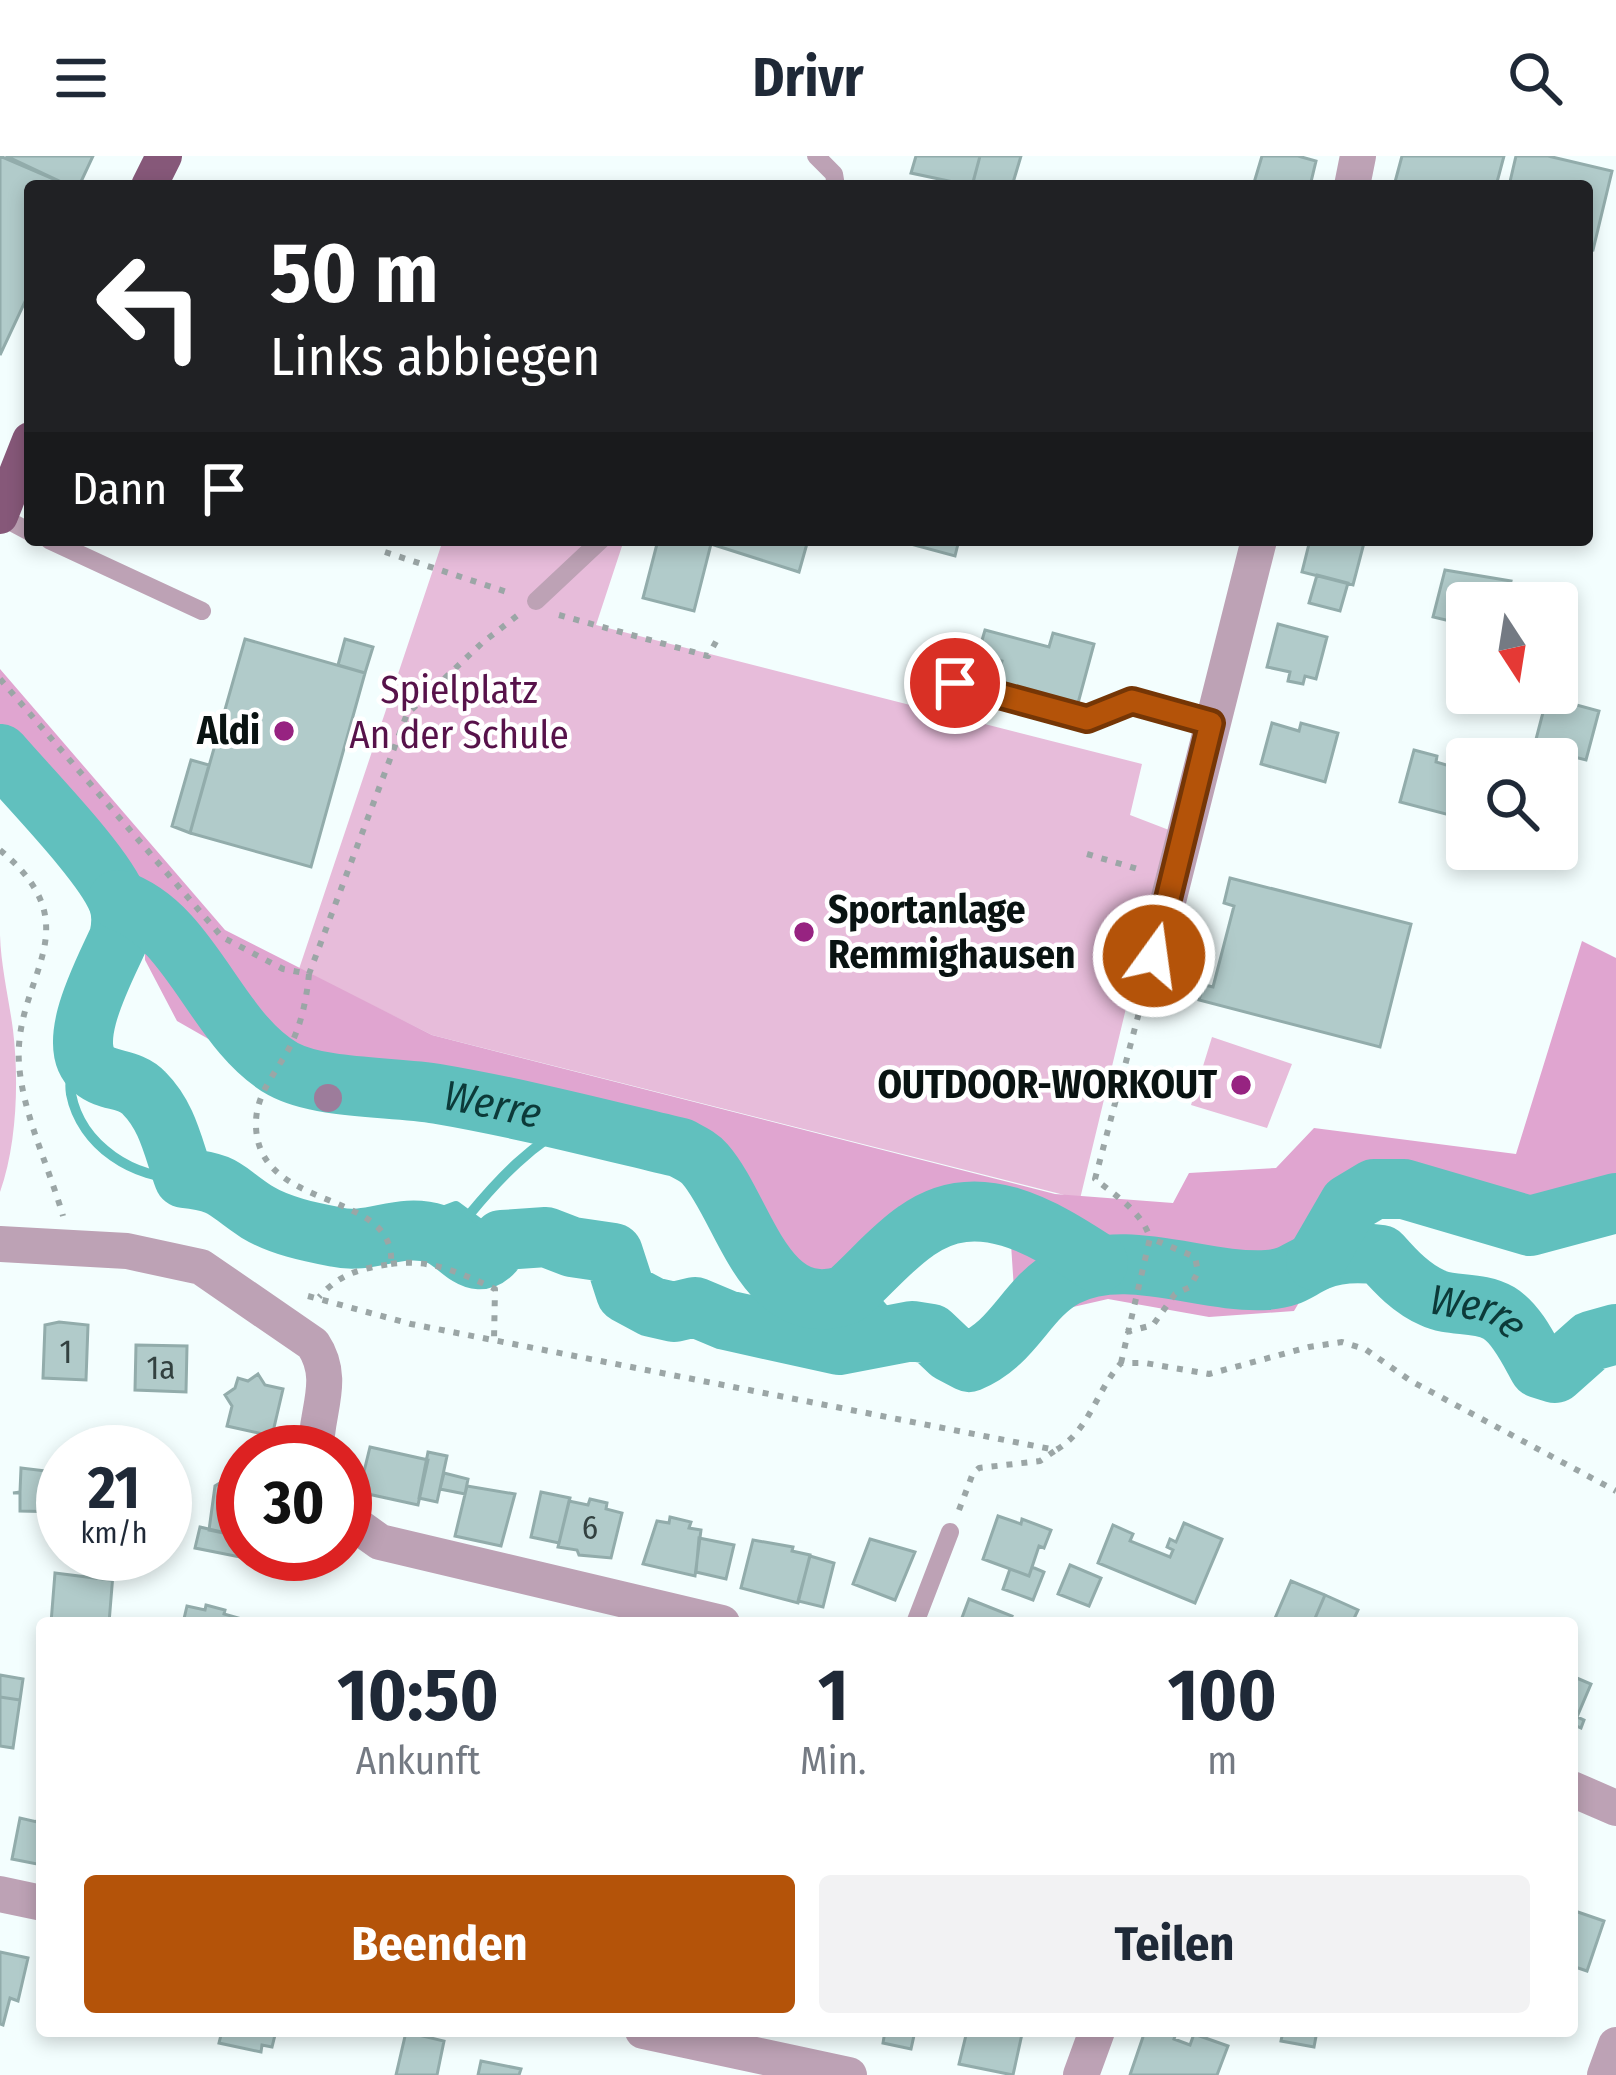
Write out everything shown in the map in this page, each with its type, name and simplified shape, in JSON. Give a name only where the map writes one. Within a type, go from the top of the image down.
[{"type":"main road","points":[[0,516],[24,455]]},
{"type":"street","points":[[1154,956],[1257,546]]},
{"type":"street","points":[[0,1244],[127,1251],[201,1268],[313,1344],[324,1361],[326,1380],[317,1425]]},
{"type":"street","points":[[372,1536],[440,1559],[696,1617]]},
{"type":"street","points":[[1578,1792],[1616,1808]]},
{"type":"street","points":[[0,1894],[36,1902]]},
{"type":"street","points":[[671,2037],[849,2075]]},
{"type":"street","points":[[1081,2075],[1095,2037]]},
{"type":"street","points":[[1605,2075],[1616,2044]]},
{"type":"lane","points":[[816,156],[835,180]]},
{"type":"lane","points":[[62,546],[202,611]]},
{"type":"lane","points":[[536,601],[595,546]]},
{"type":"lane","points":[[955,683],[1087,719],[1132,701],[1211,723]]},
{"type":"lane","points":[[917,1617],[950,1532]]},
{"type":"path","points":[[385,552],[536,601],[562,617],[708,656],[718,638]]},
{"type":"path","points":[[391,1264],[392,1247],[373,1220],[312,1196],[277,1171],[261,1153],[256,1120],[265,1084],[279,1067],[302,1019],[309,974],[406,714],[482,643],[536,601]]},
{"type":"path","points":[[0,680],[222,938],[284,969],[309,974]]},
{"type":"path","points":[[0,850],[30,879],[49,939],[25,1013],[19,1063],[69,1248]]},
{"type":"path","points":[[1087,854],[1173,879]]},
{"type":"path","points":[[1126,1332],[1153,1325],[1175,1294],[1190,1287],[1198,1272],[1195,1257],[1150,1238],[1130,1208],[1095,1179],[1154,956]]},
{"type":"path","points":[[950,1532],[973,1473],[986,1466],[1040,1461],[1082,1429],[1121,1363],[1150,1238]]},
{"type":"path","points":[[317,1299],[336,1278],[353,1270],[412,1261],[453,1270],[495,1289],[494,1340]]},
{"type":"path","points":[[248,1298],[276,1288],[410,1324],[1056,1450]]},
{"type":"path","points":[[1121,1363],[1209,1374],[1309,1346],[1342,1342],[1365,1349],[1411,1381],[1616,1491]]},
{"type":"green space","name":"Sportanlage Remmighausen","points":[[441,546],[622,546],[596,625],[1142,764],[1130,815],[1169,830],[1080,1199],[432,1035],[299,969]]},
{"type":"green space","points":[[0,935],[16,1091],[10,1153],[0,1192]]},
{"type":"green space","name":"OUTDOOR-WORKOUT","points":[[1212,1037],[1292,1064],[1267,1128],[1191,1105]]},
{"type":"shaded area","points":[[0,669],[225,930],[432,1035],[1055,1194],[1173,1203],[1189,1173],[1276,1168],[1314,1128],[1516,1154],[1582,941],[1616,958],[1616,1208],[1507,1221],[1366,1191],[1294,1311],[1209,1317],[1108,1299],[1016,1320],[1011,1244],[966,1226],[849,1320],[764,1297],[683,1170],[240,1057],[177,1021],[145,960],[144,889],[102,859],[0,750]]},
{"type":"building","points":[[0,156],[56,180],[24,180],[24,304],[0,355]]},
{"type":"building","points":[[6,156],[93,156],[82,180],[57,180]]},
{"type":"building","points":[[916,156],[980,156],[974,180],[911,173]]},
{"type":"building","points":[[980,156],[1021,156],[1014,180],[974,180]]},
{"type":"building","points":[[1262,156],[1316,161],[1311,180],[1255,180]]},
{"type":"building","points":[[1402,156],[1504,156],[1498,180],[1396,180]]},
{"type":"building","points":[[1516,156],[1548,156],[1612,171],[1593,250],[1593,180],[1510,180]]},
{"type":"building","points":[[656,546],[710,546],[694,611],[643,598]]},
{"type":"building","points":[[717,546],[806,546],[799,572]]},
{"type":"building","points":[[918,546],[958,546],[955,556]]},
{"type":"building","points":[[1308,546],[1363,546],[1353,585],[1302,572]]},
{"type":"building","points":[[1445,570],[1511,581],[1446,582],[1446,620],[1433,617]]},
{"type":"building","points":[[1317,575],[1348,583],[1340,611],[1309,603]]},
{"type":"building","points":[[1278,624],[1327,637],[1316,679],[1305,676],[1303,684],[1288,681],[1290,672],[1267,667]]},
{"type":"building","points":[[985,630],[1049,647],[1053,633],[1094,644],[1077,707],[995,685],[1002,661],[978,654]]},
{"type":"building","name":"Aldi","points":[[245,639],[365,673],[311,867],[190,833]]},
{"type":"building","points":[[345,639],[373,647],[365,673],[338,665]]},
{"type":"building","points":[[1578,705],[1599,711],[1586,760],[1578,758],[1578,738],[1536,738],[1543,714],[1578,714]]},
{"type":"building","points":[[1272,723],[1299,731],[1301,723],[1338,733],[1325,782],[1261,764]]},
{"type":"building","points":[[1414,750],[1437,756],[1436,762],[1446,765],[1446,814],[1400,802]]},
{"type":"building","points":[[191,760],[209,765],[190,833],[172,826]]},
{"type":"building","points":[[1230,878],[1411,924],[1380,1047],[1199,1000],[1206,974],[1205,985],[1213,987],[1234,906],[1224,903]]},
{"type":"building","points":[[45,1325],[88,1325],[86,1380],[43,1378]]},
{"type":"building","points":[[136,1345],[187,1346],[186,1392],[135,1390]]},
{"type":"building","points":[[258,1374],[265,1385],[283,1389],[275,1425],[227,1425],[232,1406],[225,1395],[235,1388],[238,1378],[248,1381]]},
{"type":"building","points":[[372,1447],[428,1460],[418,1505],[372,1495]]},
{"type":"building","points":[[428,1452],[447,1456],[437,1502],[419,1498]]},
{"type":"building","points":[[21,1468],[36,1470],[36,1511],[20,1511],[20,1493],[13,1493],[20,1492]]},
{"type":"building","points":[[444,1473],[468,1479],[465,1494],[440,1489]]},
{"type":"building","points":[[216,1485],[216,1531],[209,1530]]},
{"type":"building","points":[[467,1486],[515,1494],[501,1546],[455,1536]]},
{"type":"building","points":[[541,1492],[570,1498],[559,1543],[531,1537]]},
{"type":"building","points":[[590,1499],[622,1513],[611,1558],[558,1547],[569,1501],[588,1505]]},
{"type":"building","points":[[998,1516],[1051,1530],[1044,1548],[1039,1546],[1029,1576],[983,1559]]},
{"type":"building","points":[[670,1517],[701,1530],[695,1576],[643,1564],[657,1521],[669,1523]]},
{"type":"building","points":[[1184,1523],[1222,1539],[1195,1603],[1098,1563],[1113,1525],[1133,1534],[1130,1541],[1170,1557],[1170,1539],[1176,1542]]},
{"type":"building","points":[[200,1527],[216,1531],[216,1552],[195,1548]]},
{"type":"building","points":[[699,1538],[734,1545],[726,1579],[696,1572]]},
{"type":"building","points":[[870,1539],[915,1552],[895,1600],[853,1584]]},
{"type":"building","points":[[753,1540],[810,1555],[798,1603],[741,1588]]},
{"type":"building","points":[[810,1556],[834,1563],[823,1607],[798,1601]]},
{"type":"building","points":[[1070,1565],[1101,1578],[1089,1606],[1058,1594]]},
{"type":"building","points":[[1032,1567],[1044,1572],[1033,1600],[1003,1589],[1010,1569],[1029,1576]]},
{"type":"building","points":[[54,1581],[112,1581],[109,1617],[51,1617]]},
{"type":"building","points":[[1291,1581],[1325,1595],[1316,1617],[1276,1617]]},
{"type":"building","points":[[1325,1595],[1358,1610],[1355,1617],[1316,1617]]},
{"type":"building","points":[[969,1599],[1012,1616],[1012,1617],[962,1617]]},
{"type":"building","points":[[206,1605],[235,1617],[184,1617],[187,1606],[205,1610]]},
{"type":"building","points":[[0,1675],[23,1679],[20,1700],[0,1697]]},
{"type":"building","points":[[1578,1679],[1591,1684],[1578,1715]]},
{"type":"building","points":[[0,1697],[20,1700],[13,1748],[0,1746]]},
{"type":"building","points":[[20,1818],[36,1822],[36,1864],[12,1859]]},
{"type":"building","points":[[1578,1912],[1604,1921],[1587,1971],[1578,1968]]},
{"type":"building","points":[[0,1952],[28,1958],[18,2001],[10,1998],[3,2025],[0,2024]]},
{"type":"building","points":[[220,2037],[274,2037],[272,2047],[262,2045],[261,2052],[219,2043]]},
{"type":"building","points":[[405,2037],[444,2041],[437,2075],[396,2075]]},
{"type":"building","points":[[884,2037],[914,2037],[911,2049],[883,2043]]},
{"type":"building","points":[[966,2037],[1021,2037],[1013,2075],[959,2064]]},
{"type":"building","points":[[1143,2037],[1175,2037],[1190,2045],[1193,2037],[1202,2037],[1228,2046],[1217,2075],[1130,2075]]},
{"type":"building","points":[[1282,2037],[1316,2037],[1314,2047],[1281,2041]]},
{"type":"building","points":[[481,2061],[521,2069],[519,2075],[478,2075]]},
{"type":"waterway","name":"Werre","points":[[0,754],[82,847],[120,906],[119,938],[85,1025],[86,1058],[94,1070],[132,1085],[152,1102],[169,1133],[184,1178],[217,1185],[285,1225],[349,1239],[423,1231],[445,1238],[477,1259],[493,1252],[502,1240],[546,1237],[572,1247],[613,1253],[626,1293],[652,1307],[674,1312],[695,1307],[726,1320],[839,1345],[912,1331],[931,1334],[969,1362],[998,1344],[1051,1286],[1088,1268],[1138,1265],[1267,1280],[1349,1254],[1381,1255],[1425,1294],[1499,1313],[1517,1330],[1539,1368],[1555,1373],[1591,1341],[1616,1334]]},
{"type":"waterway","name":"Werre","points":[[118,900],[144,913],[166,932],[239,1030],[283,1069],[337,1084],[420,1091],[499,1106],[691,1153],[719,1184],[759,1257],[775,1278],[795,1292],[818,1299],[846,1295],[916,1231],[963,1212],[1010,1217],[1098,1263]]},
{"type":"waterway","name":"Werre","points":[[80,1037],[70,1087],[86,1129],[129,1166],[184,1178]]},
{"type":"waterway","points":[[469,1215],[531,1151],[575,1123]]},
{"type":"waterway","name":"Werre","points":[[1316,1261],[1349,1204],[1374,1189],[1404,1189],[1530,1226],[1616,1203]]},
{"type":"waterway","name":"Werre","points":[[395,1229],[456,1206],[502,1240]]},
{"type":"waterway","name":"Werre","points":[[860,1282],[904,1332]]},
{"type":"place","name":"Aldi","points":[[284,731]]},
{"type":"place","name":"Sportanlage Remmighausen","points":[[804,932]]},
{"type":"place","name":"OUTDOOR-WORKOUT","points":[[1241,1085]]},
{"type":"route","points":[[955,683],[1087,719],[1132,701],[1211,723],[1154,956]]},
{"type":"park label","name":"Spielplatz An der Schule","points":[[459,712]]}]
